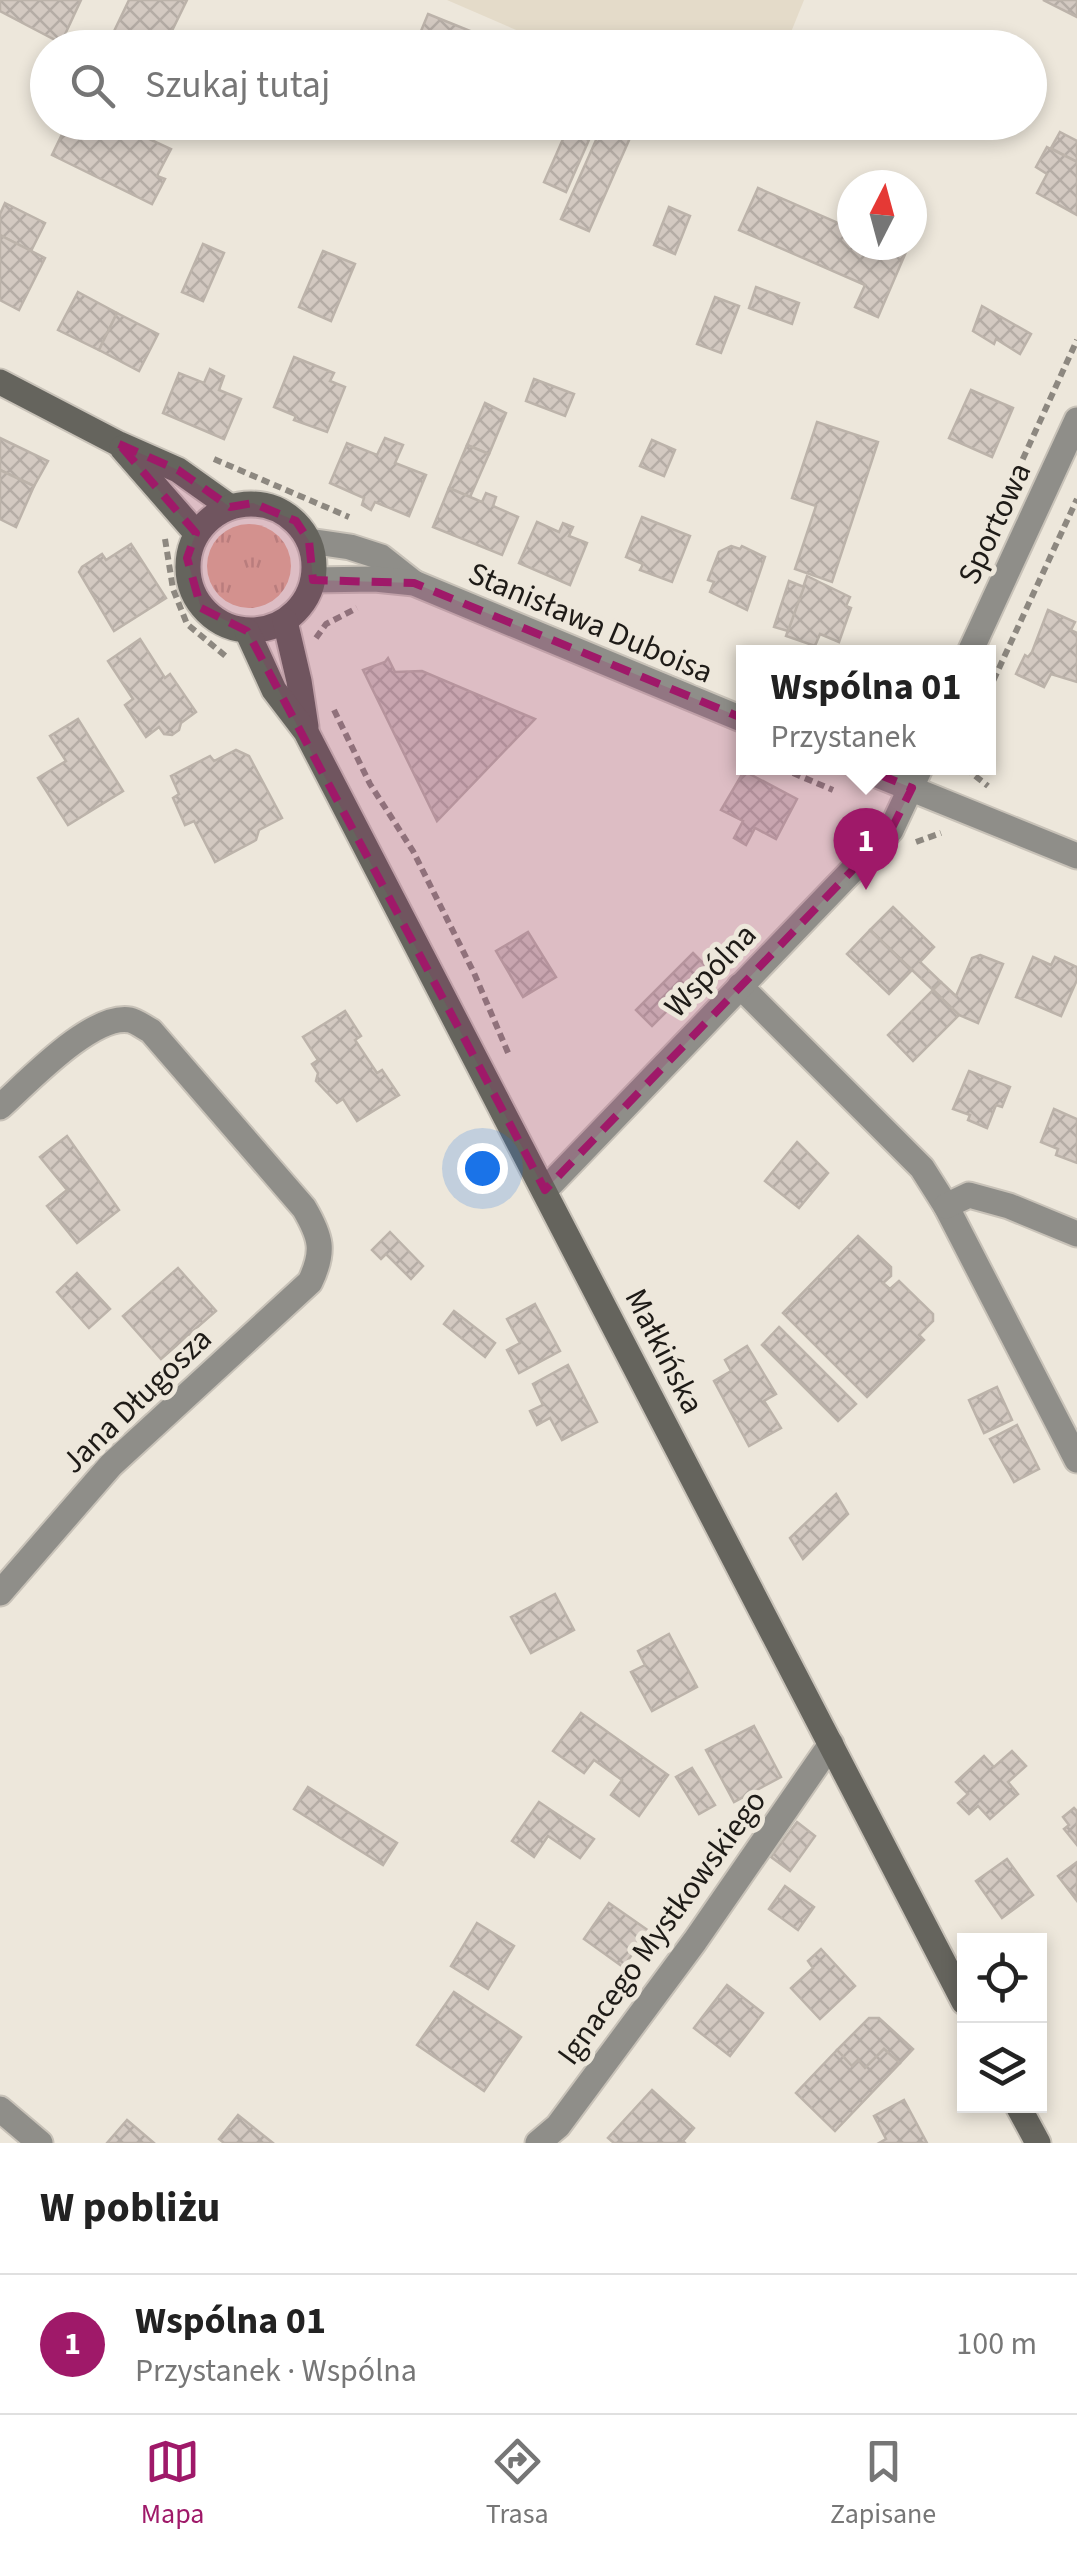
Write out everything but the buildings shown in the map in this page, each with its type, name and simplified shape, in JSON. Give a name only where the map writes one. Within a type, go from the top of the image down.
[{"type":"main road","points":[[0,382],[178,470],[230,507]]},
{"type":"main road","points":[[119,444],[196,534]]},
{"type":"main road","points":[[253,503],[276,508],[296,522],[309,541],[314,580],[308,596],[285,621],[267,629],[247,631],[222,624],[201,608],[189,584],[187,558],[196,534],[211,517],[230,507],[253,503]]},
{"type":"main road","name":"Małkińska","points":[[285,621],[300,681],[306,732]]},
{"type":"main road","name":"Małkińska","points":[[247,631],[274,690],[306,732],[957,1988]]},
{"type":"main road","points":[[1022,2113],[1038,2143]]},
{"type":"street","name":"Sportowa","points":[[973,645],[1077,420]]},
{"type":"street","name":"Stanisława Duboisa","points":[[309,541],[350,547],[381,557],[414,583],[736,717]]},
{"type":"street","name":"Stanisława Duboisa","points":[[314,580],[414,583]]},
{"type":"street","name":"Wspólna","points":[[545,1190],[891,830],[916,778]]},
{"type":"street","points":[[916,778],[1077,856]]},
{"type":"street","points":[[740,986],[922,1168],[946,1206],[1077,1460]]},
{"type":"street","name":"Jana Długosza","points":[[0,1107],[68,1046],[104,1023],[130,1020],[151,1032],[304,1208],[318,1232],[320,1260],[310,1282],[110,1464],[0,1593]]},
{"type":"street","points":[[946,1206],[970,1195],[1009,1206],[1077,1234]]},
{"type":"street","name":"Ignacego Mystkowskiego","points":[[538,2143],[558,2126],[638,2018],[832,1744]]},
{"type":"street","points":[[0,2109],[40,2143]]},
{"type":"path","points":[[982,550],[1077,340]]},
{"type":"path","points":[[996,675],[1077,499]]},
{"type":"path","points":[[165,528],[173,589],[187,624],[240,668]]},
{"type":"path","points":[[312,644],[326,624],[368,603]]},
{"type":"path","points":[[798,775],[832,790]]},
{"type":"path","points":[[974,775],[986,785]]},
{"type":"highlighted area","points":[[119,444],[178,470],[230,507],[253,503],[296,521],[309,541],[313,580],[414,583],[912,788],[891,830],[545,1190],[247,631],[201,608],[187,558],[196,533]]},
{"type":"shaded area","points":[[447,0],[804,0],[792,30],[516,30]]},
{"type":"green space","points":[[249,524],[272,531],[284,543],[291,566],[284,589],[272,601],[249,608],[226,601],[214,589],[207,566],[214,543],[226,531]]},
{"type":"place","name":"Wspólna 01","points":[[866,890]]}]
